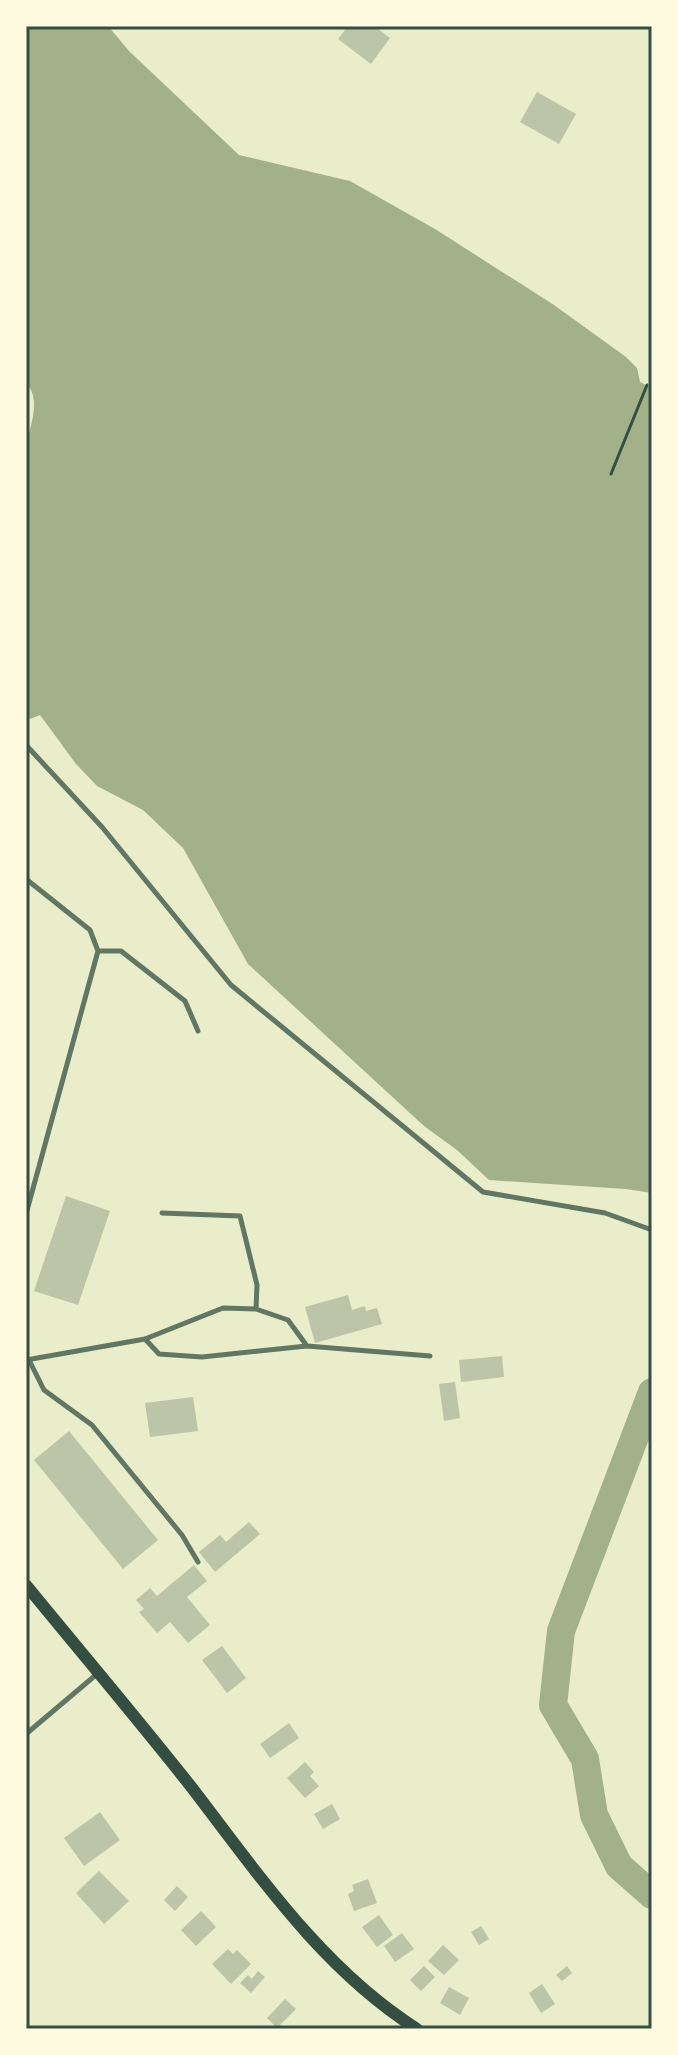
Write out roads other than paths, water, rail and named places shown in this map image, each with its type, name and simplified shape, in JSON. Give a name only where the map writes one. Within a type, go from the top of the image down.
[{"type":"main road","points":[[26,1585],[168,1758],[288,1912],[330,1959],[376,2001],[417,2029]]},
{"type":"lane","points":[[26,745],[102,827],[231,985],[483,1192],[605,1213],[652,1230]]},
{"type":"lane","points":[[26,879],[90,930],[98,951],[26,1214]]},
{"type":"lane","points":[[98,951],[121,951],[185,1001],[198,1031]]},
{"type":"lane","points":[[162,1213],[240,1216],[257,1285],[256,1309]]},
{"type":"lane","points":[[198,1562],[182,1535],[92,1425],[44,1390],[27,1360],[145,1339],[223,1308],[256,1309],[288,1320],[307,1346]]},
{"type":"lane","points":[[145,1339],[159,1354],[202,1357],[307,1346],[430,1356]]},
{"type":"lane","points":[[26,1734],[98,1673]]},
{"type":"waterway","points":[[652,1392],[561,1631],[553,1705],[585,1759],[594,1815],[619,1866],[652,1895]]}]
